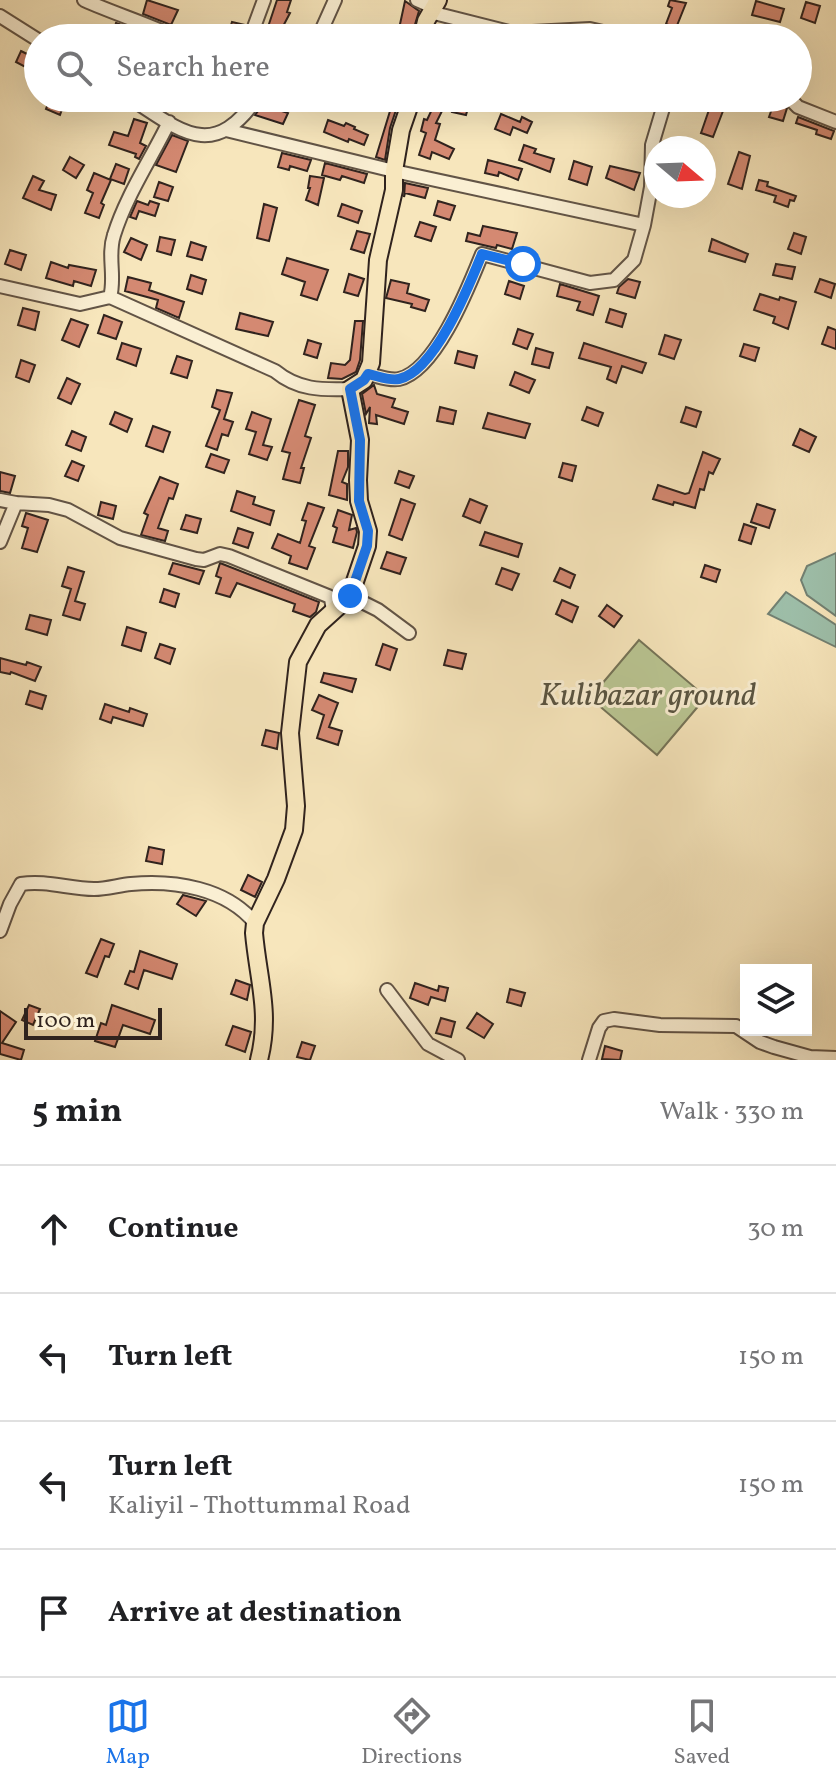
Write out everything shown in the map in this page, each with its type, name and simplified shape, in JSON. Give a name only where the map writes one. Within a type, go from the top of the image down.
[{"type":"main road","points":[[259,1060],[266,1010],[256,956],[255,923],[294,830],[296,806],[290,733],[298,662],[318,625],[350,596],[367,546],[368,531],[359,501],[360,440],[350,389],[364,380],[371,363],[378,260],[394,190],[401,130],[407,112]]},
{"type":"street","points":[[84,0],[147,24]]},
{"type":"street","points":[[255,24],[264,0]]},
{"type":"street","points":[[324,24],[335,0]]},
{"type":"street","points":[[417,0],[487,24]]},
{"type":"street","points":[[0,16],[24,31]]},
{"type":"street","points":[[153,112],[191,134],[208,136],[226,130],[243,119],[248,112]]},
{"type":"street","points":[[368,374],[401,379],[418,368],[444,334],[465,298],[482,254],[590,283],[614,280],[634,260],[644,225],[651,187],[652,145],[662,112]]},
{"type":"street","points":[[811,112],[836,122]]},
{"type":"street","points":[[110,297],[113,287],[109,252],[121,213],[169,122]]},
{"type":"street","points":[[226,130],[394,171],[644,225]]},
{"type":"street","points":[[1,284],[42,297],[80,304],[110,297],[275,371],[302,388],[350,389]]},
{"type":"street","points":[[0,500],[68,510],[120,538],[196,559],[204,560],[220,554],[229,556],[331,598],[333,611]]},
{"type":"street","points":[[0,542],[16,503]]},
{"type":"street","points":[[350,596],[378,610],[409,633]]},
{"type":"street","points":[[0,931],[21,884],[34,882],[94,889],[154,883],[202,889],[244,909],[255,923]]},
{"type":"street","points":[[387,990],[432,1047],[458,1060]]},
{"type":"street","points":[[589,1060],[599,1028],[604,1021],[614,1019],[660,1025],[736,1026],[774,1047],[810,1057],[836,1058]]},
{"type":"street","points":[[423,1060],[432,1047]]},
{"type":"green space","name":"Kulibazar ground","points":[[639,640],[706,697],[657,755],[590,698]]},
{"type":"shaded area","points":[[836,553],[836,616],[807,595],[801,580],[807,566]]},
{"type":"shaded area","points":[[786,592],[836,625],[836,647],[768,614]]},
{"type":"building","points":[[147,0],[178,10],[171,24],[143,14]]},
{"type":"building","points":[[277,0],[291,0],[287,12],[290,13],[284,24],[269,24]]},
{"type":"building","points":[[670,0],[686,3],[678,24],[666,24],[672,8],[668,6]]},
{"type":"building","points":[[405,1],[419,11],[415,24],[400,24]]},
{"type":"building","points":[[756,1],[784,9],[780,22],[752,15]]},
{"type":"building","points":[[806,2],[820,6],[815,23],[801,18]]},
{"type":"building","points":[[21,51],[24,52],[24,66],[16,62]]},
{"type":"building","points":[[257,112],[288,113],[283,124],[255,115]]},
{"type":"building","points":[[390,112],[395,112],[385,160],[376,157]]},
{"type":"building","points":[[431,112],[442,112],[436,123],[440,124],[435,140],[454,149],[449,159],[432,152],[430,159],[419,155],[426,133],[421,131],[424,119],[427,120]]},
{"type":"building","points":[[708,112],[723,112],[713,136],[701,133]]},
{"type":"building","points":[[771,112],[786,112],[783,121],[769,117]]},
{"type":"building","points":[[501,114],[520,122],[522,117],[532,122],[527,133],[513,127],[510,135],[495,129]]},
{"type":"building","points":[[798,117],[834,131],[831,139],[796,123]]},
{"type":"building","points":[[134,119],[147,123],[140,143],[146,146],[139,159],[135,157],[136,154],[109,145],[114,132],[128,136]]},
{"type":"building","points":[[328,120],[344,126],[346,123],[368,135],[364,145],[324,132]]},
{"type":"building","points":[[172,135],[188,141],[176,172],[156,165]]},
{"type":"building","points":[[524,145],[536,149],[534,153],[554,159],[550,172],[519,160]]},
{"type":"building","points":[[739,152],[750,156],[742,189],[728,184]]},
{"type":"building","points":[[282,153],[311,160],[307,171],[290,166],[289,170],[278,167]]},
{"type":"building","points":[[70,157],[84,165],[76,178],[63,170]]},
{"type":"building","points":[[488,160],[522,169],[518,180],[499,172],[498,176],[485,173]]},
{"type":"building","points":[[574,161],[592,167],[587,185],[569,179]]},
{"type":"building","points":[[325,163],[367,174],[364,183],[342,176],[340,180],[322,175]]},
{"type":"building","points":[[116,164],[129,169],[124,184],[110,179]]},
{"type":"building","points":[[610,166],[640,173],[634,190],[606,178]]},
{"type":"building","points":[[94,173],[111,180],[101,203],[104,205],[99,218],[85,213],[93,193],[87,190]]},
{"type":"building","points":[[33,176],[44,181],[39,190],[56,195],[51,210],[23,198]]},
{"type":"building","points":[[310,176],[324,178],[318,205],[306,200]]},
{"type":"building","points":[[759,180],[796,196],[794,201],[790,200],[788,207],[774,202],[776,196],[756,190]]},
{"type":"building","points":[[159,182],[173,187],[168,201],[154,197]]},
{"type":"building","points":[[405,183],[428,188],[425,198],[405,193],[404,197]]},
{"type":"building","points":[[137,201],[148,205],[150,201],[159,204],[155,216],[139,211],[136,219],[130,217]]},
{"type":"building","points":[[438,201],[455,206],[450,220],[434,215]]},
{"type":"building","points":[[264,204],[277,208],[269,241],[257,238]]},
{"type":"building","points":[[342,204],[362,211],[358,223],[338,216]]},
{"type":"building","points":[[420,222],[436,227],[431,241],[415,236]]},
{"type":"building","points":[[483,226],[517,233],[512,249],[466,241],[468,233],[480,236]]},
{"type":"building","points":[[357,231],[370,234],[364,253],[351,249]]},
{"type":"building","points":[[794,233],[806,237],[801,254],[788,249]]},
{"type":"building","points":[[160,237],[175,240],[171,255],[157,251]]},
{"type":"building","points":[[131,238],[147,245],[141,260],[124,252]]},
{"type":"building","points":[[712,239],[748,254],[745,262],[709,251]]},
{"type":"building","points":[[191,242],[206,247],[202,260],[187,256]]},
{"type":"building","points":[[10,250],[26,255],[21,270],[5,264]]},
{"type":"building","points":[[287,258],[328,270],[317,300],[301,295],[305,282],[282,274]]},
{"type":"building","points":[[51,262],[68,268],[69,265],[96,270],[91,286],[74,281],[73,286],[46,278]]},
{"type":"building","points":[[776,264],[795,267],[792,279],[773,275]]},
{"type":"building","points":[[349,274],[364,279],[358,296],[344,292]]},
{"type":"building","points":[[191,275],[206,280],[202,294],[187,289]]},
{"type":"building","points":[[128,277],[151,283],[149,290],[184,302],[179,318],[156,308],[158,300],[125,291]]},
{"type":"building","points":[[628,279],[640,282],[635,298],[617,293]]},
{"type":"building","points":[[820,279],[835,284],[831,298],[815,292]]},
{"type":"building","points":[[391,280],[409,284],[407,293],[429,300],[425,311],[411,307],[412,304],[386,298]]},
{"type":"building","points":[[509,281],[524,286],[520,299],[505,294]]},
{"type":"building","points":[[560,284],[599,296],[593,315],[577,310],[580,302],[557,296]]},
{"type":"building","points":[[760,294],[796,302],[788,329],[773,323],[775,317],[754,310]]},
{"type":"building","points":[[23,308],[39,312],[35,330],[18,325]]},
{"type":"building","points":[[610,309],[626,314],[622,327],[606,322]]},
{"type":"building","points":[[240,313],[273,322],[268,336],[236,329]]},
{"type":"building","points":[[104,315],[122,322],[116,339],[98,333]]},
{"type":"building","points":[[71,319],[88,325],[79,347],[62,340]]},
{"type":"building","points":[[355,321],[363,321],[356,372],[342,379],[328,378],[331,363],[345,365],[350,360]]},
{"type":"building","points":[[828,327],[836,330],[836,349],[822,344]]},
{"type":"building","points":[[518,329],[533,334],[527,349],[513,344]]},
{"type":"building","points":[[665,335],[681,340],[674,359],[659,354]]},
{"type":"building","points":[[308,340],[321,344],[317,358],[304,354]]},
{"type":"building","points":[[122,343],[141,349],[136,366],[117,359]]},
{"type":"building","points":[[584,343],[646,363],[642,373],[622,366],[616,383],[607,379],[611,367],[579,358]]},
{"type":"building","points":[[744,344],[759,348],[755,361],[740,356]]},
{"type":"building","points":[[536,348],[553,353],[549,368],[532,364]]},
{"type":"building","points":[[458,351],[477,356],[474,368],[455,363]]},
{"type":"building","points":[[177,356],[192,361],[187,378],[171,373]]},
{"type":"building","points":[[21,360],[35,365],[29,382],[16,377]]},
{"type":"building","points":[[515,372],[535,380],[529,393],[510,385]]},
{"type":"building","points":[[67,378],[80,384],[71,404],[58,398]]},
{"type":"building","points":[[374,385],[377,394],[395,399],[392,407],[408,412],[404,424],[376,415],[377,424],[369,423],[370,407],[366,414],[362,394]]},
{"type":"building","points":[[217,390],[232,393],[224,419],[233,422],[228,436],[222,434],[217,450],[206,446],[220,410],[212,407]]},
{"type":"building","points":[[299,400],[315,405],[305,436],[311,438],[301,468],[304,468],[300,483],[283,479],[290,453],[282,451]]},
{"type":"building","points":[[440,407],[456,411],[453,424],[437,421]]},
{"type":"building","points":[[587,407],[603,413],[598,426],[582,420]]},
{"type":"building","points":[[686,407],[701,412],[696,427],[681,422]]},
{"type":"building","points":[[115,412],[132,419],[127,432],[110,424]]},
{"type":"building","points":[[252,412],[271,419],[263,445],[272,447],[267,460],[249,454],[256,432],[246,429]]},
{"type":"building","points":[[488,413],[530,424],[525,438],[483,428]]},
{"type":"building","points":[[153,426],[170,432],[163,452],[146,446]]},
{"type":"building","points":[[800,429],[816,437],[809,452],[793,445]]},
{"type":"building","points":[[72,431],[86,437],[81,451],[66,445]]},
{"type":"building","points":[[338,451],[348,451],[348,467],[342,482],[347,484],[347,500],[329,495]]},
{"type":"building","points":[[703,452],[720,459],[713,474],[709,472],[704,490],[700,489],[695,508],[653,499],[658,485],[689,493]]},
{"type":"building","points":[[211,454],[229,460],[224,473],[206,467]]},
{"type":"building","points":[[72,461],[84,466],[78,481],[65,476]]},
{"type":"building","points":[[563,463],[576,466],[572,481],[559,477]]},
{"type":"building","points":[[399,471],[414,476],[409,488],[395,483]]},
{"type":"building","points":[[0,472],[15,476],[10,493],[0,491]]},
{"type":"building","points":[[160,477],[178,484],[173,499],[169,498],[158,528],[168,531],[165,541],[141,535],[148,515],[144,513]]},
{"type":"building","points":[[237,491],[255,497],[253,504],[274,511],[270,525],[231,511]]},
{"type":"building","points":[[401,499],[415,504],[402,540],[389,535]]},
{"type":"building","points":[[470,499],[487,506],[480,523],[463,516]]},
{"type":"building","points":[[101,502],[116,506],[113,519],[98,515]]},
{"type":"building","points":[[308,503],[324,508],[309,546],[315,548],[307,569],[289,563],[291,556],[272,548],[278,534],[300,543],[306,521],[302,520]]},
{"type":"building","points":[[757,504],[775,510],[769,528],[751,522]]},
{"type":"building","points":[[338,510],[352,515],[349,530],[356,528],[357,532],[353,548],[333,542],[337,528],[333,526]]},
{"type":"building","points":[[26,513],[48,520],[37,552],[22,548],[28,528],[22,526]]},
{"type":"building","points":[[186,515],[201,519],[197,533],[181,529]]},
{"type":"building","points":[[744,524],[756,528],[751,544],[739,540]]},
{"type":"building","points":[[238,528],[253,533],[248,548],[233,543]]},
{"type":"building","points":[[485,532],[522,544],[518,557],[480,545]]},
{"type":"building","points":[[387,552],[406,558],[400,574],[381,568]]},
{"type":"building","points":[[173,563],[204,571],[199,584],[169,574]]},
{"type":"building","points":[[220,563],[319,602],[316,612],[310,617],[293,611],[295,604],[237,583],[230,597],[216,593],[221,578],[216,576]]},
{"type":"building","points":[[705,565],[720,570],[716,582],[701,577]]},
{"type":"building","points":[[68,567],[84,572],[75,601],[85,604],[80,620],[63,615],[71,589],[62,586]]},
{"type":"building","points":[[502,568],[519,574],[512,590],[496,584]]},
{"type":"building","points":[[560,568],[575,575],[570,588],[554,581]]},
{"type":"building","points":[[164,589],[179,594],[175,607],[160,602]]},
{"type":"building","points":[[562,600],[578,607],[572,622],[556,614]]},
{"type":"building","points":[[607,605],[622,616],[614,627],[599,616]]},
{"type":"building","points":[[30,615],[51,620],[47,635],[26,629]]},
{"type":"building","points":[[127,627],[146,633],[141,651],[122,645]]},
{"type":"building","points":[[160,644],[175,649],[170,664],[155,658]]},
{"type":"building","points":[[383,644],[397,649],[390,670],[376,665]]},
{"type":"building","points":[[448,650],[466,654],[462,669],[444,665]]},
{"type":"building","points":[[0,658],[41,667],[35,681],[11,672],[0,672]]},
{"type":"building","points":[[324,673],[356,679],[352,692],[321,682]]},
{"type":"building","points":[[30,691],[46,696],[42,709],[26,704]]},
{"type":"building","points":[[319,695],[338,703],[329,727],[342,731],[338,745],[317,738],[324,715],[312,710]]},
{"type":"building","points":[[105,704],[147,714],[143,726],[113,717],[111,723],[100,719]]},
{"type":"building","points":[[266,730],[279,733],[277,749],[262,745]]},
{"type":"building","points":[[149,847],[164,850],[162,864],[146,861]]},
{"type":"building","points":[[248,875],[262,882],[255,897],[241,890]]},
{"type":"building","points":[[183,895],[206,901],[196,916],[177,904]]},
{"type":"building","points":[[101,939],[114,944],[109,957],[105,956],[97,977],[86,973]]},
{"type":"building","points":[[140,951],[177,964],[172,979],[144,970],[138,989],[125,984],[130,971],[134,972]]},
{"type":"building","points":[[236,980],[250,985],[247,1000],[231,994]]},
{"type":"building","points":[[415,983],[438,991],[439,986],[448,988],[445,1001],[431,997],[428,1005],[410,998]]},
{"type":"building","points":[[510,989],[525,993],[521,1006],[507,1002]]},
{"type":"building","points":[[29,1005],[40,1009],[33,1025],[22,1020]]},
{"type":"building","points":[[112,1005],[155,1020],[150,1034],[123,1025],[115,1047],[95,1041],[101,1023],[106,1025]]},
{"type":"building","points":[[0,1011],[16,1022],[2,1043],[24,1050],[21,1060],[0,1054]]},
{"type":"building","points":[[477,1013],[493,1024],[484,1038],[467,1028]]},
{"type":"building","points":[[441,1018],[455,1022],[451,1037],[436,1033]]},
{"type":"building","points":[[233,1026],[251,1032],[245,1052],[226,1045]]},
{"type":"building","points":[[302,1042],[315,1046],[310,1060],[297,1057]]},
{"type":"building","points":[[605,1046],[622,1051],[620,1060],[602,1059]]},
{"type":"route","points":[[350,596],[367,546],[368,531],[359,501],[360,440],[350,389],[368,374],[401,379],[418,368],[444,334],[465,298],[482,254],[523,264]]}]
